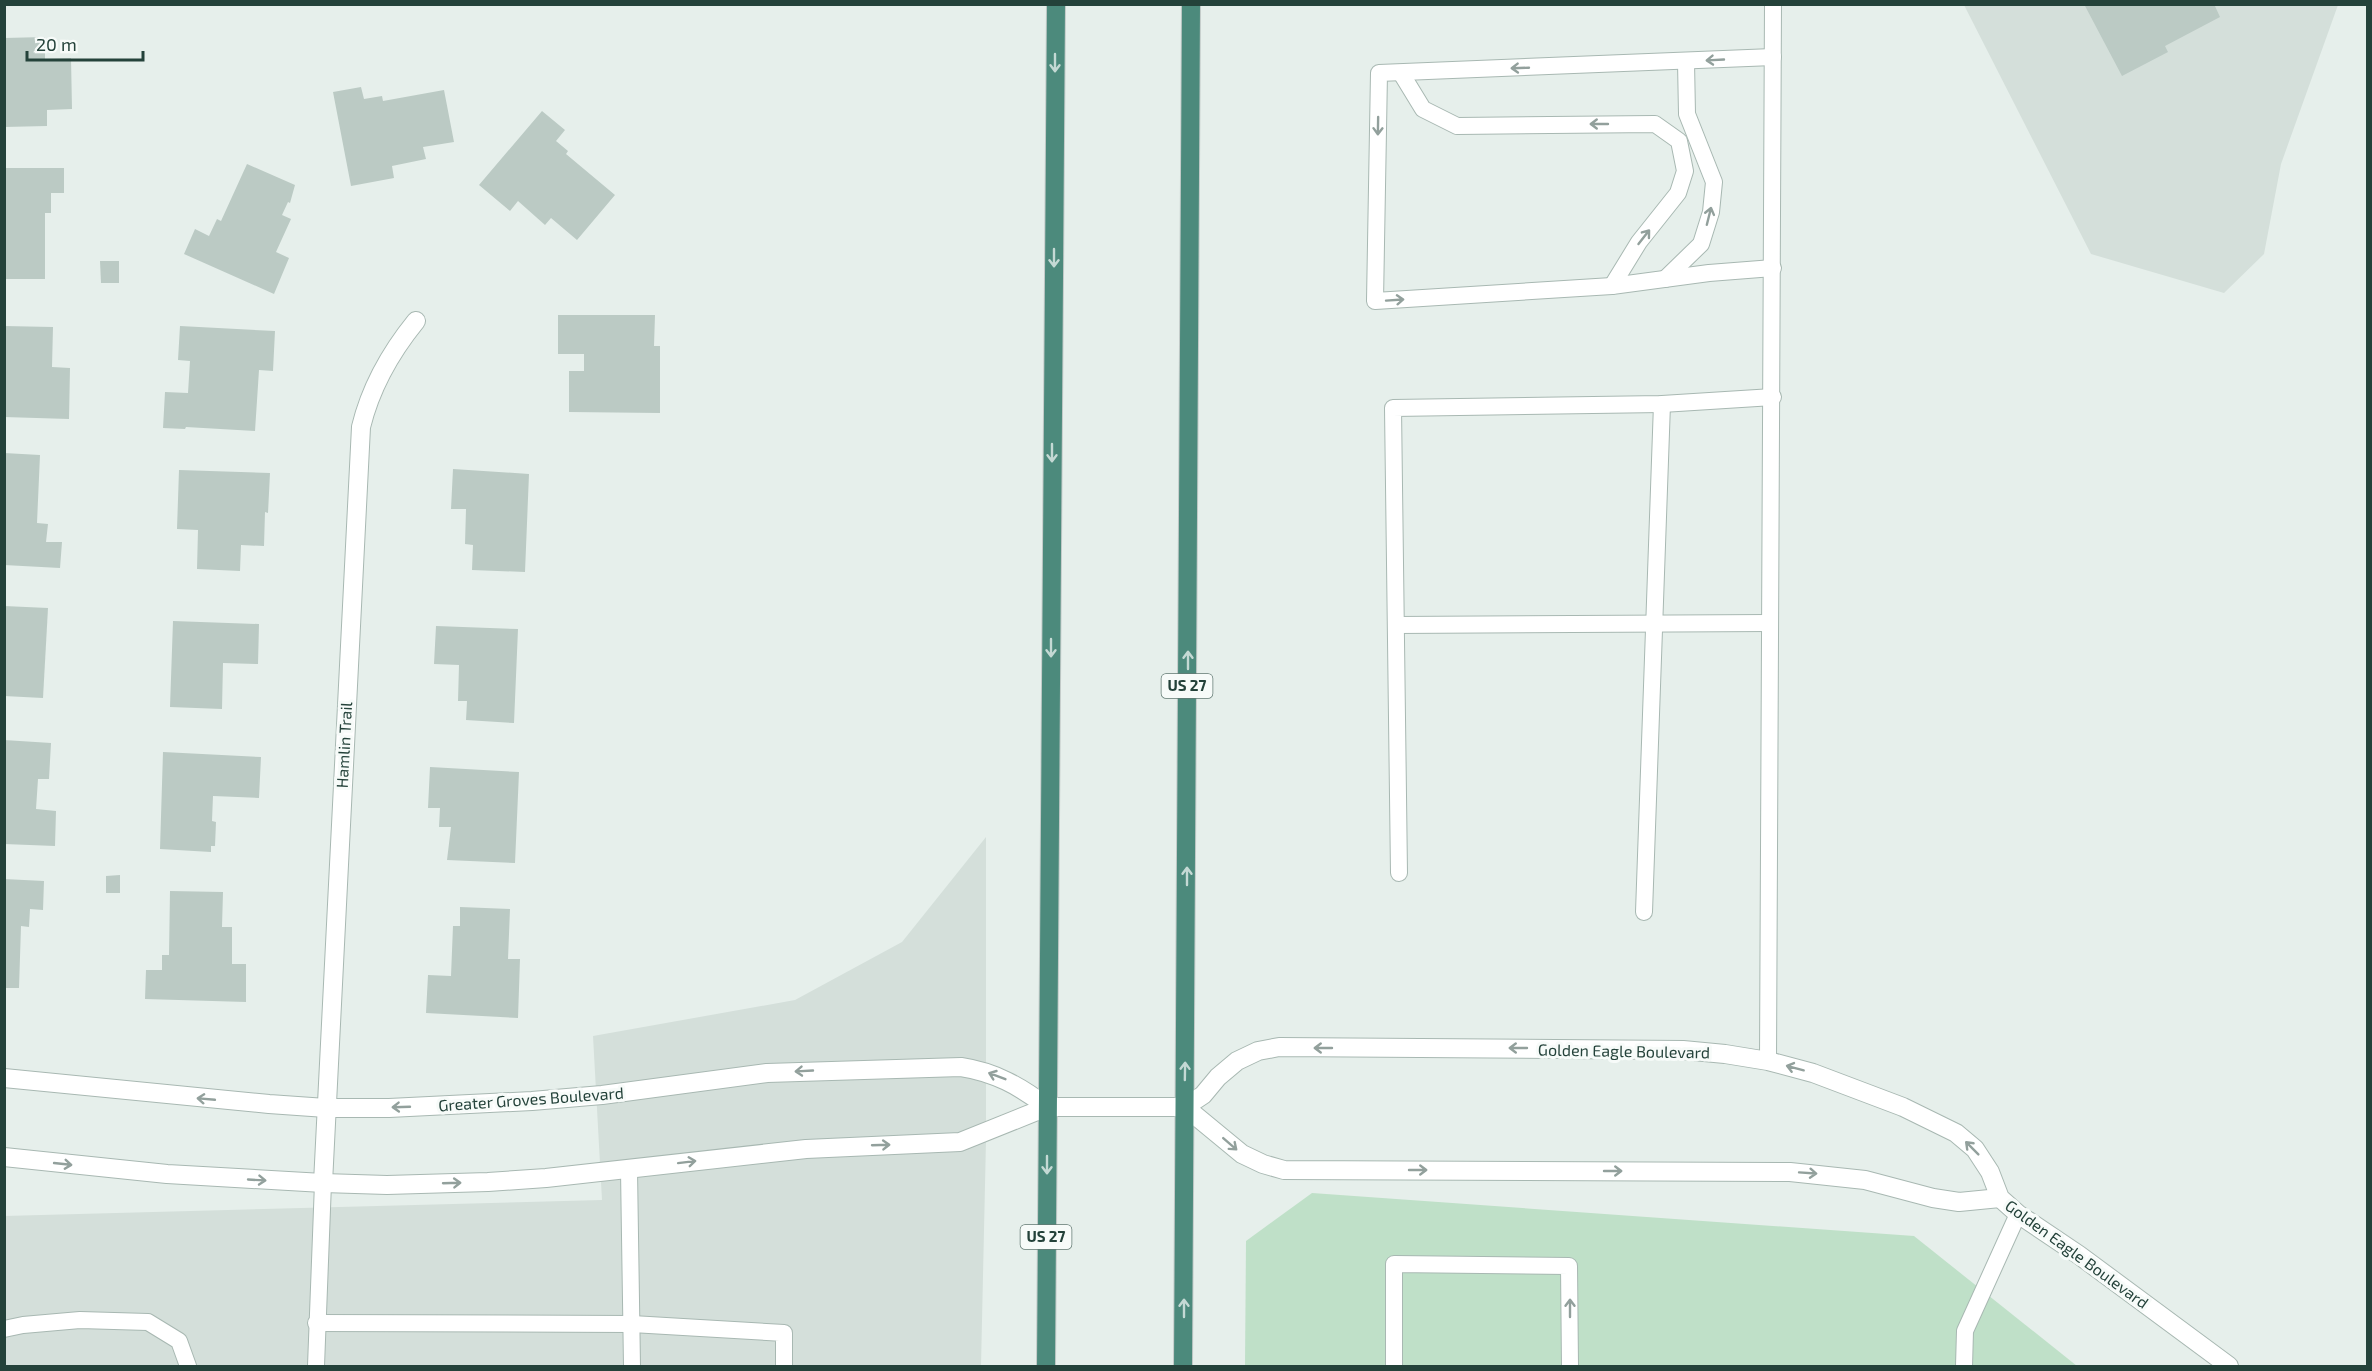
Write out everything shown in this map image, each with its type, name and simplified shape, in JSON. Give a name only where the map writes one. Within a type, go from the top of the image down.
[{"type":"highway","name":"US 27","points":[[1046,1366],[1056,4]]},
{"type":"highway","name":"US 27","points":[[1183,1366],[1191,4]]},
{"type":"street","name":"Hamlin Trail","points":[[323,1183],[361,427],[367,402],[376,380],[394,349],[416,321]]},
{"type":"street","name":"Golden Eagle Boulevard","points":[[1185,1107],[1203,1095],[1237,1060],[1258,1051],[1279,1047],[1683,1050],[1725,1053],[1768,1061],[1813,1073],[1857,1089],[1956,1133],[1975,1149],[1985,1164],[2000,1198],[2018,1214],[2087,1261],[2229,1366]]},
{"type":"street","name":"Greater Groves Boulevard","points":[[4,1078],[206,1099],[326,1108],[532,1101],[670,1087],[767,1073],[961,1067],[980,1070],[1003,1078],[1025,1089],[1047,1107]]},
{"type":"street","points":[[4,1157],[167,1174],[323,1183],[387,1185],[488,1182],[629,1170],[826,1148],[960,1142],[1047,1107],[1185,1107],[1242,1154],[1263,1164],[1284,1170],[1790,1172],[1865,1180],[1933,1198],[1959,1202],[2000,1198]]},
{"type":"lane","points":[[1768,1061],[1773,398],[1773,4]]},
{"type":"lane","points":[[1773,57],[1379,73],[1376,301],[1612,286],[1709,273],[1773,268]]},
{"type":"lane","points":[[1665,279],[1701,243],[1711,212],[1714,182],[1687,114],[1686,62]]},
{"type":"lane","points":[[1401,73],[1423,109],[1457,126],[1655,124],[1679,141],[1685,171],[1678,193],[1639,242],[1612,286]]},
{"type":"lane","points":[[1399,873],[1393,408],[1662,404],[1773,398]]},
{"type":"lane","points":[[1644,912],[1662,404]]},
{"type":"lane","points":[[1396,625],[1770,623]]},
{"type":"lane","points":[[629,1170],[632,1366]]},
{"type":"lane","points":[[316,1366],[323,1183]]},
{"type":"lane","points":[[1964,1366],[1965,1331],[2018,1214]]},
{"type":"lane","points":[[1394,1366],[1394,1264],[1569,1266],[1570,1366]]},
{"type":"lane","points":[[4,1329],[80,1320],[148,1322],[179,1341],[188,1366]]},
{"type":"lane","points":[[316,1323],[632,1324],[784,1333],[784,1366]]},
{"type":"shaded area","points":[[1964,5],[2338,5],[2281,164],[2264,254],[2224,293],[2091,254]]},
{"type":"shaded area","points":[[986,837],[986,1140],[981,1366],[5,1366],[4,1216],[602,1200],[593,1036],[795,1000],[902,942]]},
{"type":"green space","points":[[1312,1193],[1914,1236],[2077,1366],[1245,1366],[1246,1241]]},
{"type":"building","points":[[2084,4],[2214,4],[2220,17],[2165,46],[2168,52],[2122,76]]},
{"type":"building","points":[[45,37],[45,59],[71,58],[72,109],[47,110],[47,126],[4,127],[4,38]]},
{"type":"building","points":[[361,87],[364,99],[382,96],[383,101],[444,90],[454,142],[423,147],[426,159],[392,166],[394,178],[351,186],[333,92]]},
{"type":"building","points":[[542,111],[565,130],[556,141],[568,151],[566,154],[615,195],[577,240],[551,218],[545,225],[518,201],[510,211],[479,185]]},
{"type":"building","points":[[247,164],[295,185],[290,203],[288,202],[282,215],[291,219],[276,252],[289,258],[274,294],[184,254],[195,229],[209,236],[217,219],[221,221]]},
{"type":"building","points":[[4,168],[64,168],[64,193],[51,193],[51,213],[45,213],[45,279],[4,279]]},
{"type":"building","points":[[100,261],[119,261],[119,283],[101,283]]},
{"type":"building","points":[[558,315],[655,315],[654,346],[660,346],[660,413],[569,412],[569,371],[584,371],[584,354],[558,354]]},
{"type":"building","points":[[4,326],[53,327],[52,367],[70,368],[69,419],[4,417]]},
{"type":"building","points":[[180,326],[275,331],[273,371],[259,370],[255,431],[163,428],[165,392],[188,393],[190,361],[178,360]]},
{"type":"building","points":[[4,453],[40,455],[37,523],[48,524],[46,542],[62,542],[60,568],[4,565]]},
{"type":"building","points":[[453,469],[529,474],[525,572],[472,570],[473,545],[465,544],[466,509],[451,509]]},
{"type":"building","points":[[179,470],[270,473],[264,546],[241,545],[240,571],[197,569],[198,530],[177,529]]},
{"type":"building","points":[[4,606],[48,608],[43,698],[4,696]]},
{"type":"building","points":[[173,621],[259,624],[258,664],[223,663],[222,709],[170,707]]},
{"type":"building","points":[[436,626],[518,629],[514,723],[466,720],[467,701],[458,701],[459,665],[434,664]]},
{"type":"building","points":[[4,740],[51,743],[49,779],[38,779],[36,809],[56,811],[55,846],[4,844]]},
{"type":"building","points":[[163,752],[261,757],[259,798],[213,796],[212,821],[216,822],[215,846],[211,846],[211,852],[160,849]]},
{"type":"building","points":[[430,767],[519,772],[515,863],[447,860],[451,827],[439,827],[440,808],[428,808]]},
{"type":"building","points":[[120,875],[120,893],[106,893],[106,876]]},
{"type":"building","points":[[4,879],[44,881],[43,910],[30,909],[29,927],[21,926],[19,988],[4,988]]},
{"type":"building","points":[[170,891],[223,892],[222,927],[232,927],[232,964],[246,964],[246,1002],[145,999],[146,970],[162,970],[162,955],[169,955]]},
{"type":"building","points":[[460,907],[510,909],[508,959],[520,959],[518,1018],[426,1013],[428,975],[451,976],[453,926],[460,926]]}]
